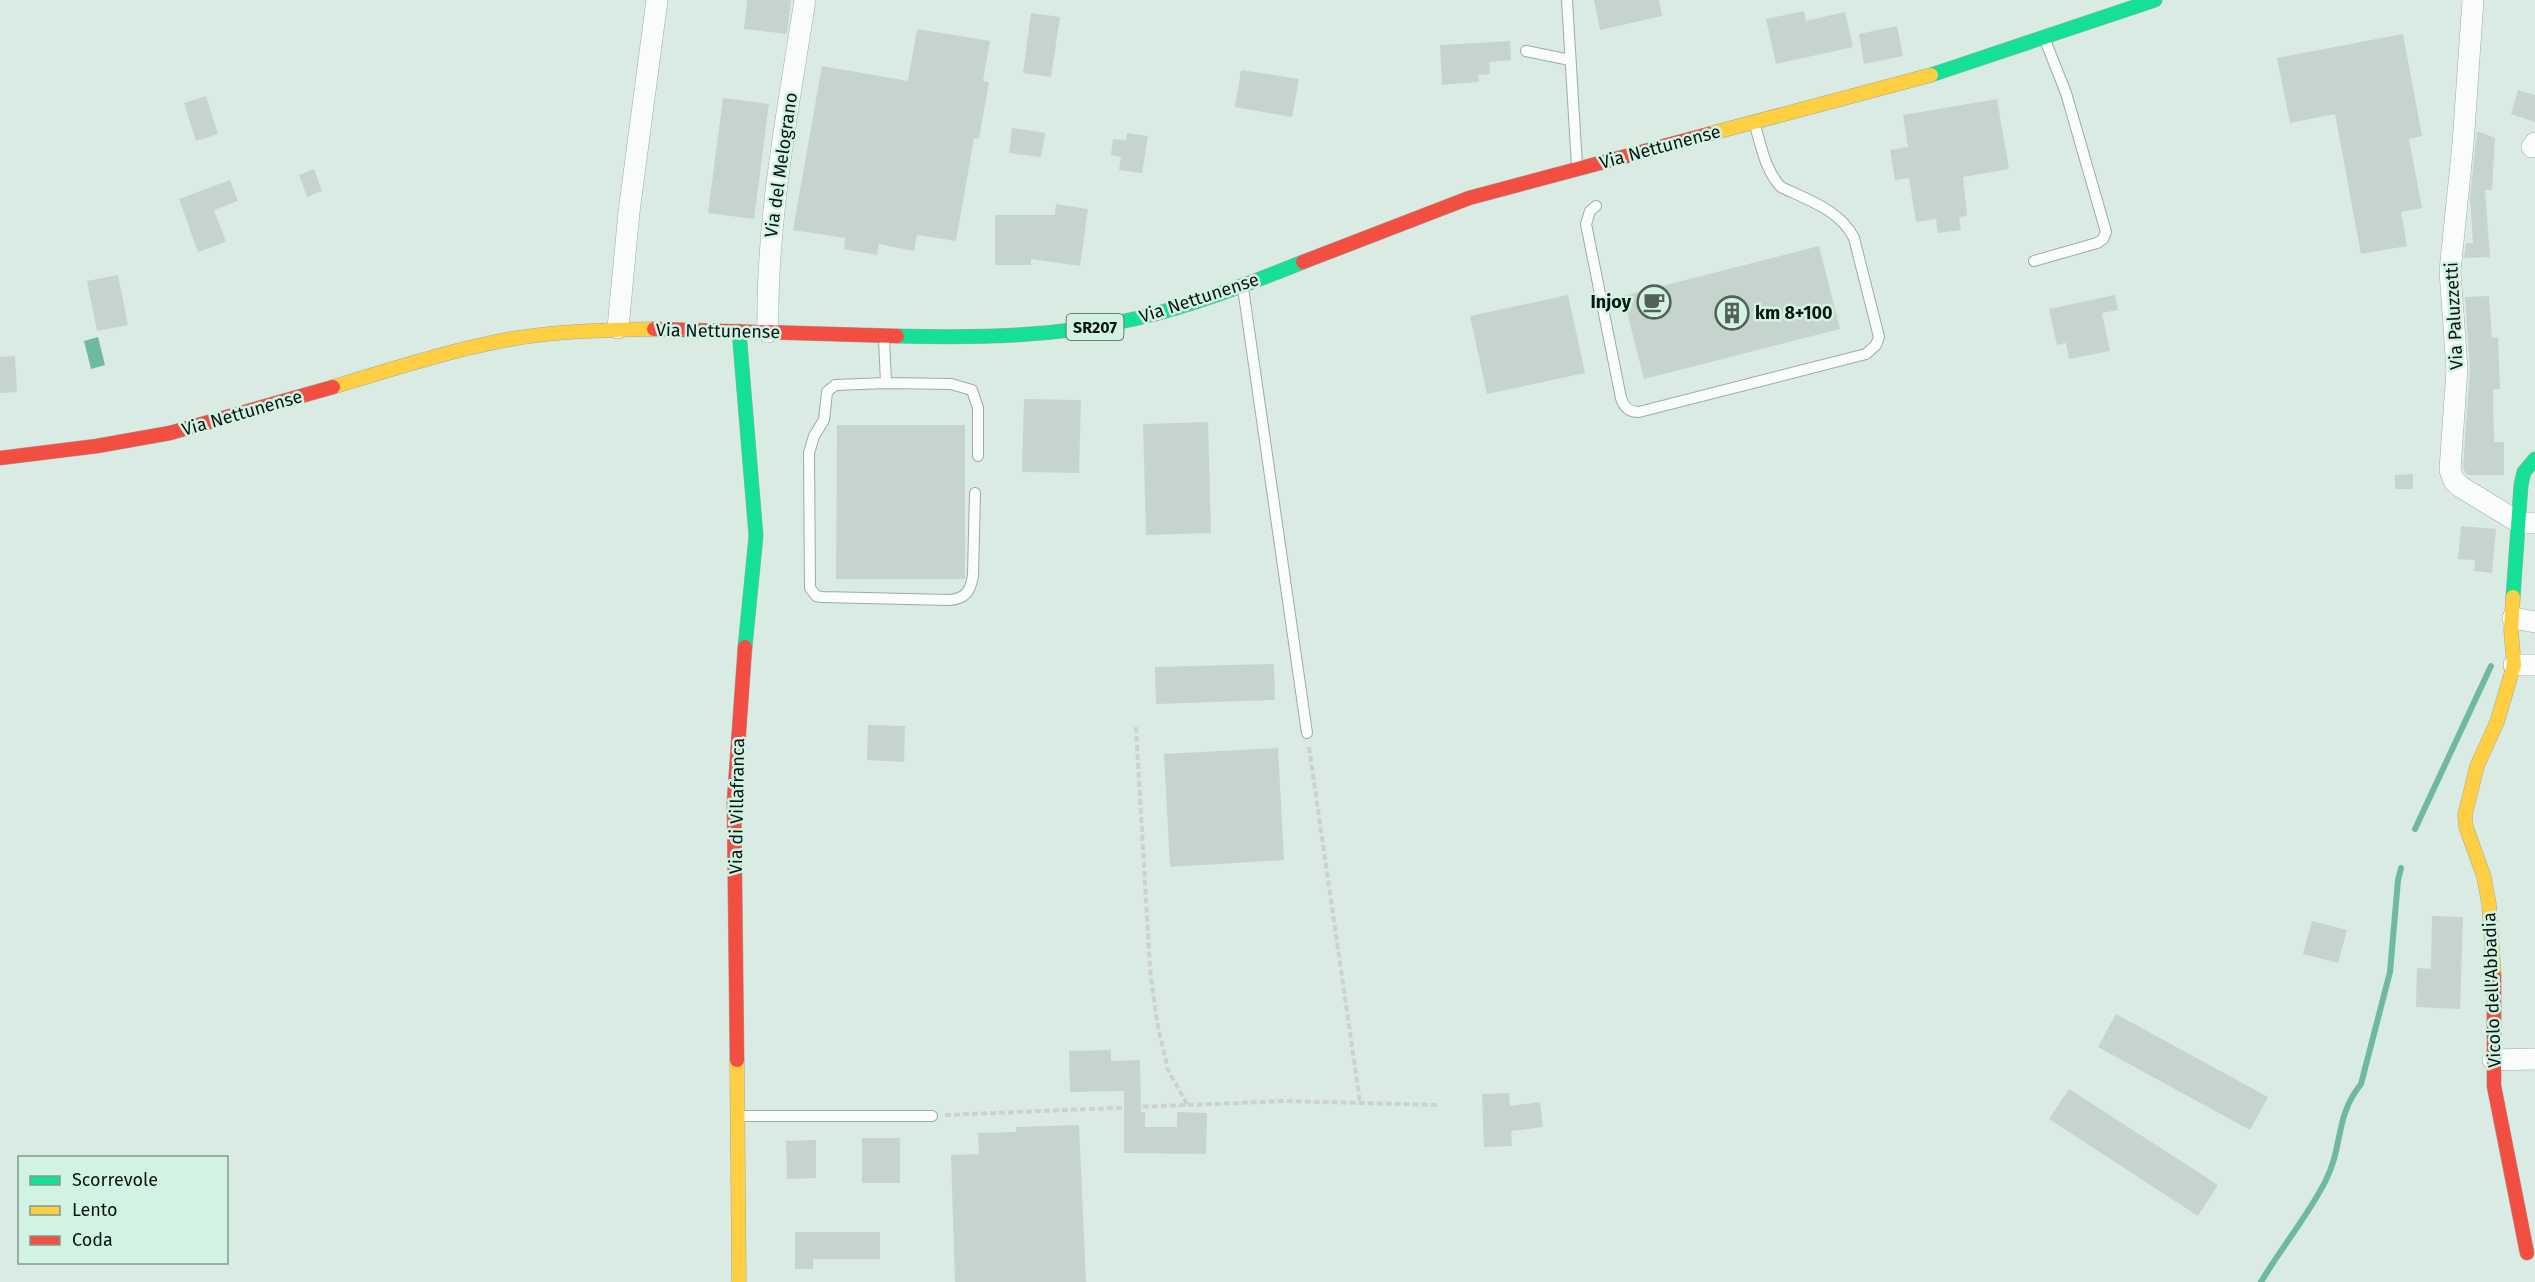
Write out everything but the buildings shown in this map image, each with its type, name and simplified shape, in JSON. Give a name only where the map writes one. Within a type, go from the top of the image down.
[{"type":"main road","name":"Via Nettunense","points":[[0,458],[91,447],[156,436],[475,346],[536,336],[618,328],[990,336],[1085,328],[1170,310],[1242,285],[1450,204],[1932,75],[2155,0]]},
{"type":"main road","name":"Via di Villafranca","points":[[739,331],[756,536],[742,672],[735,777],[739,1282]]},
{"type":"main road","name":"Vicolo dell'Abbadia","points":[[2527,1253],[2494,1086],[2494,968],[2489,904],[2481,865],[2466,827],[2465,815],[2477,766],[2524,665],[2511,630],[2528,523],[2522,477],[2527,465],[2535,459]]},
{"type":"street","points":[[618,328],[629,212],[657,0]]},
{"type":"street","name":"Via del Melograno","points":[[768,332],[769,254],[774,206],[805,0]]},
{"type":"street","name":"Via Paluzzetti","points":[[2473,0],[2463,144],[2450,264],[2457,369],[2450,470],[2456,484],[2528,523]]},
{"type":"street","points":[[2513,618],[2535,622]]},
{"type":"street","points":[[2493,1060],[2535,1059]]},
{"type":"lane","points":[[1567,0],[1577,169]]},
{"type":"lane","points":[[2034,261],[2097,243],[2103,239],[2106,232],[2066,93],[2044,37]]},
{"type":"lane","points":[[1526,51],[1570,60]]},
{"type":"lane","points":[[1596,206],[1590,211],[1586,224],[1621,398],[1625,407],[1630,411],[1639,412],[1866,354],[1876,345],[1879,337],[1854,238],[1847,226],[1832,213],[1781,188],[1776,183],[1769,170],[1754,122]]},
{"type":"lane","points":[[1242,285],[1307,733]]},
{"type":"lane","points":[[884,335],[886,383]]},
{"type":"lane","points":[[975,493],[973,575],[970,588],[962,598],[950,600],[822,597],[813,594],[808,583],[809,453],[814,436],[824,420],[827,392],[835,386],[886,383],[951,384],[972,390],[978,408],[978,456]]},
{"type":"lane","points":[[736,1116],[932,1116]]},
{"type":"path","points":[[1136,727],[1150,969],[1157,1022],[1168,1070],[1187,1104]]},
{"type":"path","points":[[1307,733],[1360,1102]]},
{"type":"path","points":[[932,1116],[1286,1101],[1439,1105]]},
{"type":"shaded area","points":[[98,337],[105,365],[91,369],[84,341]]},
{"type":"waterway","points":[[2415,829],[2491,666]]},
{"type":"waterway","points":[[2261,1282],[2325,1182],[2335,1156],[2347,1108],[2361,1084],[2390,972],[2401,868]]},
{"type":"traffic: fast","points":[[1931,75],[2155,0]]},
{"type":"traffic: fast","points":[[897,336],[1016,335],[1105,325],[1156,314],[1198,301],[1303,262]]},
{"type":"traffic: fast","points":[[739,331],[756,536],[745,647]]},
{"type":"traffic: fast","points":[[2513,597],[2521,485],[2524,472],[2535,459]]},
{"type":"traffic: slow","points":[[1709,134],[1931,75]]},
{"type":"traffic: slow","points":[[333,387],[444,354],[511,339],[600,330],[654,329]]},
{"type":"traffic: slow","points":[[2494,975],[2489,904],[2484,877],[2466,827],[2465,815],[2477,766],[2497,722],[2514,665],[2511,630],[2513,597]]},
{"type":"traffic: slow","points":[[737,1060],[739,1282]]},
{"type":"traffic: jam","points":[[1303,262],[1469,198],[1709,134]]},
{"type":"traffic: jam","points":[[654,329],[897,336]]},
{"type":"traffic: jam","points":[[0,458],[97,446],[170,433],[333,387]]},
{"type":"traffic: jam","points":[[737,1060],[734,801],[745,647]]},
{"type":"traffic: jam","points":[[2494,975],[2494,1086],[2527,1253]]},
{"type":"place","name":"Injoy","points":[[1654,302]]},
{"type":"place","name":"km 8+100","points":[[1732,313]]}]
